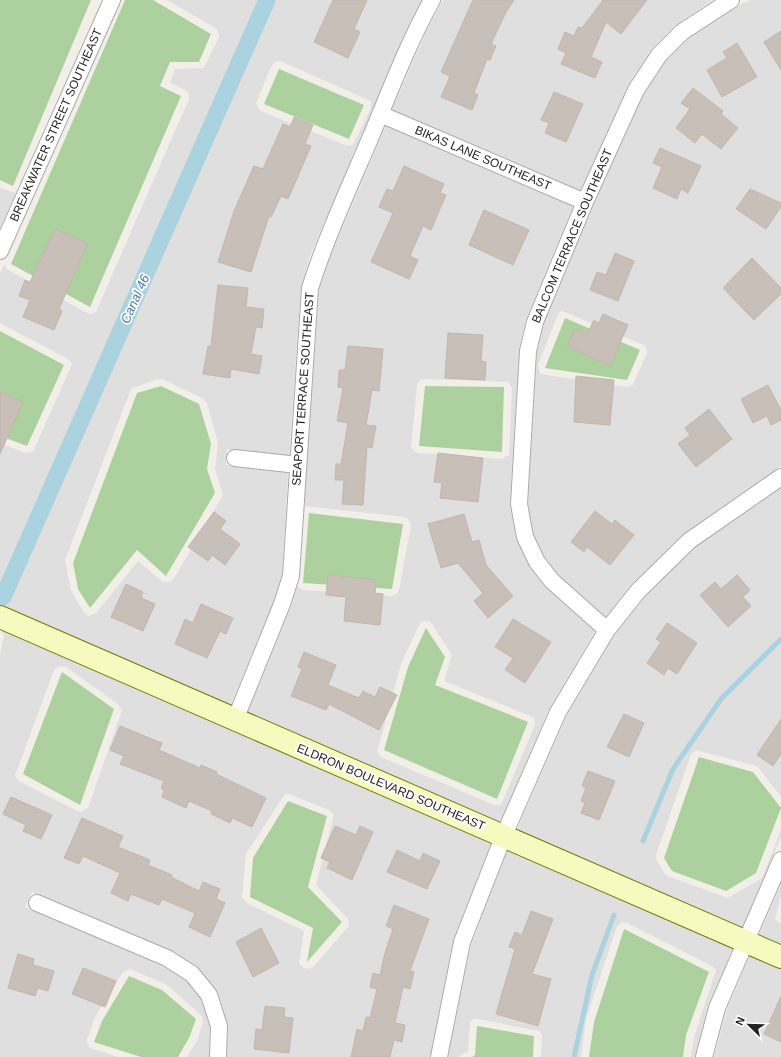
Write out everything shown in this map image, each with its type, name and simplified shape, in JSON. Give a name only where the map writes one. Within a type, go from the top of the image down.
[{"type":"street","name":"BREAKWATER STREET SOUTHEAST","points":[[0,251],[112,0]]},
{"type":"street","name":"SEAPORT TERRACE SOUTHEAST","points":[[235,720],[282,604],[291,576],[310,288],[319,259],[380,114],[420,23],[432,0]]},
{"type":"street","name":"BALCOM TERRACE SOUTHEAST","points":[[607,630],[552,582],[537,562],[525,537],[519,504],[528,351],[535,322],[585,202],[636,90],[659,55],[682,32],[731,0]]},
{"type":"street","name":"BIKAS LANE SOUTHEAST","points":[[380,114],[585,202]]},
{"type":"street","points":[[235,458],[298,465]]},
{"type":"street","points":[[439,1057],[462,942],[504,835],[558,712],[607,630],[638,591],[689,541],[781,477]]},
{"type":"street","name":"ELDRON BOULEVARD SOUTHEAST","points":[[0,618],[504,835],[781,957]]},
{"type":"street","points":[[704,1057],[717,1008],[781,860]]},
{"type":"street","points":[[37,903],[167,958],[192,974],[209,995],[219,1026],[218,1057]]},
{"type":"shaded area","points":[[167,0],[422,0],[412,18],[310,256],[301,287],[289,456],[227,449],[226,465],[288,472],[282,574],[274,601],[229,709],[0,609],[0,443],[25,453],[33,452],[72,364],[68,359],[0,323],[0,273],[4,265],[8,270],[87,313],[92,314],[96,312],[189,99],[189,94],[186,90],[170,83],[175,69],[204,68],[219,37],[217,29]],"holes":[[[280,61],[371,101],[371,108],[353,145],[348,146],[261,111],[258,108],[256,103],[272,65],[275,62]],[[157,379],[162,379],[204,399],[207,403],[218,443],[215,469],[223,495],[173,580],[170,582],[163,582],[138,561],[96,613],[89,616],[84,613],[71,590],[65,560],[131,389]]]},
{"type":"shaded area","points":[[443,0],[712,0],[676,25],[651,50],[628,85],[580,191],[392,110],[428,27]]},
{"type":"shaded area","points":[[750,0],[781,0],[781,466],[682,535],[631,585],[605,618],[559,576],[545,559],[533,535],[528,504],[537,353],[543,325],[593,206],[644,94],[666,60],[688,38],[726,12]],"holes":[[[562,311],[644,345],[647,349],[647,353],[633,385],[626,387],[540,374],[538,365],[558,314]]]},
{"type":"shaded area","points":[[386,125],[573,206],[526,319],[519,349],[510,504],[516,537],[530,567],[546,587],[595,631],[549,709],[499,824],[246,716],[291,607],[297,587],[303,590],[392,596],[397,594],[411,526],[408,519],[404,517],[304,506],[319,290],[328,262]],"holes":[[[420,380],[508,382],[512,388],[509,455],[501,459],[419,453],[414,451],[411,447],[417,385]],[[422,621],[429,621],[432,624],[452,655],[444,681],[535,718],[535,725],[501,805],[494,805],[381,757],[377,752],[401,664]]]},
{"type":"shaded area","points":[[0,188],[16,193],[0,228]]},
{"type":"shaded area","points":[[781,488],[781,797],[757,766],[696,750],[691,754],[656,855],[656,859],[665,874],[670,877],[728,898],[762,878],[781,830],[781,837],[741,931],[516,832],[566,717],[614,636],[645,597],[695,547]]},
{"type":"shaded area","points":[[0,626],[493,839],[453,940],[430,1057],[227,1057],[228,1027],[218,993],[197,967],[171,951],[32,892],[25,907],[163,966],[186,980],[201,998],[210,1026],[209,1057],[187,1057],[197,1041],[203,1022],[202,1016],[167,985],[130,969],[123,972],[95,1017],[87,1040],[87,1044],[90,1048],[118,1057],[0,1057],[0,654],[4,635],[0,630]],"holes":[[[59,666],[66,667],[118,704],[122,710],[88,808],[82,812],[77,811],[19,781],[15,776],[54,670]],[[285,794],[289,794],[329,810],[334,814],[316,885],[349,922],[348,927],[313,967],[309,969],[304,968],[299,963],[304,931],[247,903],[242,897],[246,854]]]},
{"type":"shaded area","points":[[509,847],[734,946],[708,1006],[695,1057],[691,1057],[694,1037],[716,970],[712,966],[627,923],[622,922],[617,926],[586,1019],[581,1057],[541,1057],[542,1035],[539,1031],[473,1019],[470,1022],[468,1051],[458,1057],[448,1057],[471,945]]},
{"type":"shaded area","points":[[781,884],[781,895],[775,919],[781,924],[781,948],[758,938]]},
{"type":"shaded area","points":[[751,953],[781,966],[781,1057],[714,1057],[726,1012]]},
{"type":"green space","points":[[0,0],[91,0],[13,186],[0,180]]},
{"type":"green space","points":[[125,0],[153,0],[211,34],[199,62],[170,62],[160,86],[181,96],[90,307],[11,264]]},
{"type":"green space","points":[[279,69],[364,105],[349,139],[264,104]]},
{"type":"green space","points":[[565,318],[640,350],[627,380],[545,368]]},
{"type":"green space","points":[[0,331],[64,365],[27,446],[0,436]]},
{"type":"green space","points":[[161,386],[199,404],[211,444],[207,469],[215,493],[166,576],[137,550],[90,608],[78,589],[73,563],[137,393]]},
{"type":"green space","points":[[425,386],[504,387],[502,452],[419,446]]},
{"type":"green space","points":[[309,513],[403,524],[392,589],[303,583]]},
{"type":"green space","points":[[426,628],[445,657],[435,685],[528,722],[497,799],[384,750],[408,667]]},
{"type":"green space","points":[[62,672],[114,709],[80,805],[23,774]]},
{"type":"green space","points":[[699,757],[753,772],[781,808],[756,873],[726,891],[672,871],[664,858]]},
{"type":"green space","points":[[288,801],[327,816],[308,887],[342,922],[307,962],[313,928],[250,897],[253,858]]},
{"type":"green space","points":[[624,929],[709,972],[686,1035],[683,1057],[589,1057],[594,1022]]},
{"type":"green space","points":[[129,976],[162,990],[196,1019],[189,1038],[178,1057],[141,1057],[94,1042],[102,1021]]},
{"type":"green space","points":[[477,1026],[534,1036],[533,1057],[472,1057],[475,1055]]},
{"type":"building","points":[[333,0],[367,0],[354,29],[360,32],[348,58],[314,42]]},
{"type":"building","points":[[473,0],[514,0],[505,14],[491,44],[496,46],[490,60],[487,59],[474,93],[478,95],[472,110],[441,97],[450,76],[441,72]]},
{"type":"building","points":[[603,0],[647,0],[621,34],[606,22],[591,57],[602,62],[595,78],[561,64],[566,53],[558,49],[565,32],[574,36],[578,27],[582,28]]},
{"type":"building","points":[[781,31],[781,70],[764,42]]},
{"type":"building","points":[[737,43],[757,77],[722,97],[707,70],[727,58],[723,52]]},
{"type":"building","points":[[693,88],[723,111],[721,114],[738,128],[721,149],[702,134],[695,143],[676,128],[690,109],[681,103]]},
{"type":"building","points":[[554,92],[583,104],[566,142],[545,133],[549,123],[541,120]]},
{"type":"building","points":[[294,117],[313,125],[305,144],[311,146],[288,199],[281,196],[271,217],[269,216],[251,272],[218,262],[234,211],[254,166],[263,169],[283,124],[290,127]]},
{"type":"building","points":[[660,148],[701,166],[688,193],[681,189],[677,199],[653,188],[662,167],[653,163]]},
{"type":"building","points":[[404,166],[444,184],[440,193],[446,195],[431,230],[423,226],[410,256],[418,260],[409,279],[371,262],[393,213],[379,207],[387,189],[393,191]]},
{"type":"building","points":[[750,189],[781,203],[781,207],[766,229],[736,209]]},
{"type":"building","points":[[484,210],[529,230],[513,265],[469,245]]},
{"type":"building","points":[[55,229],[88,243],[59,309],[62,311],[54,330],[23,317],[30,300],[19,296],[25,280],[30,282]]},
{"type":"building","points":[[615,253],[634,261],[618,301],[590,290],[597,272],[606,275]]},
{"type":"building","points":[[752,258],[781,288],[781,294],[754,320],[723,288]]},
{"type":"building","points":[[218,285],[248,288],[246,307],[264,309],[262,328],[256,327],[251,354],[262,356],[259,374],[231,369],[230,378],[203,374],[208,346],[211,346]]},
{"type":"building","points":[[603,314],[628,325],[610,366],[567,346],[575,329],[587,334],[594,320],[599,323]]},
{"type":"building","points":[[448,333],[483,335],[481,361],[486,362],[485,380],[445,378]]},
{"type":"building","points":[[348,346],[383,349],[379,391],[372,390],[366,425],[376,426],[372,448],[367,447],[363,505],[342,504],[344,480],[335,480],[336,464],[341,464],[348,423],[337,421],[343,388],[338,387],[339,370],[345,370]]},
{"type":"building","points":[[576,376],[614,380],[610,425],[574,422]]},
{"type":"building","points":[[768,385],[781,410],[781,420],[771,425],[767,416],[753,423],[741,399]]},
{"type":"building","points":[[0,392],[23,402],[0,454]]},
{"type":"building","points":[[709,409],[732,439],[696,467],[678,444],[690,435],[685,428]]},
{"type":"building","points":[[438,453],[483,458],[478,502],[440,498],[442,483],[434,482]]},
{"type":"building","points":[[595,511],[612,524],[615,520],[634,535],[610,565],[587,547],[584,552],[571,542]]},
{"type":"building","points":[[214,512],[226,521],[220,529],[240,544],[225,565],[212,555],[208,561],[188,547]]},
{"type":"building","points":[[464,514],[472,542],[479,540],[486,565],[513,596],[488,618],[474,601],[483,593],[458,563],[441,568],[428,524]]},
{"type":"building","points":[[328,575],[376,580],[375,593],[383,594],[380,625],[344,621],[346,597],[326,595]]},
{"type":"building","points":[[737,575],[750,590],[743,597],[751,606],[728,627],[700,595],[715,582],[721,589]]},
{"type":"building","points":[[126,584],[143,592],[141,598],[155,604],[143,631],[111,617]]},
{"type":"building","points":[[201,604],[233,618],[226,634],[220,631],[207,658],[175,644],[185,619],[193,623]]},
{"type":"building","points":[[513,619],[551,642],[525,683],[505,670],[513,658],[495,647]]},
{"type":"building","points":[[667,623],[697,643],[677,674],[668,668],[664,675],[647,663],[661,642],[656,639]]},
{"type":"building","points":[[304,652],[336,665],[328,685],[359,698],[363,691],[375,697],[380,687],[397,695],[379,730],[329,704],[326,710],[291,696],[302,669],[298,667]]},
{"type":"building","points":[[624,714],[644,723],[629,757],[607,747]]},
{"type":"building","points":[[781,719],[781,754],[773,766],[757,755]]},
{"type":"building","points":[[120,726],[162,743],[159,750],[200,768],[201,765],[217,772],[216,774],[266,798],[252,827],[232,818],[230,823],[211,814],[212,811],[189,801],[186,808],[162,797],[164,790],[161,788],[164,781],[120,764],[124,756],[110,750]]},
{"type":"building","points":[[588,771],[615,781],[599,820],[581,813],[585,803],[581,801],[586,788],[582,786]]},
{"type":"building","points":[[11,797],[52,815],[41,839],[23,831],[26,825],[3,814]]},
{"type":"building","points":[[82,818],[123,836],[118,847],[150,860],[148,865],[172,875],[171,877],[199,891],[203,882],[220,889],[216,899],[225,903],[210,937],[189,927],[195,913],[162,899],[159,905],[131,894],[128,901],[111,893],[120,873],[83,856],[79,864],[64,858]]},
{"type":"building","points":[[335,826],[356,835],[360,826],[373,832],[352,880],[327,868],[330,862],[321,858]]},
{"type":"building","points":[[397,850],[420,861],[423,853],[440,861],[427,889],[387,872]]},
{"type":"building","points":[[394,905],[429,919],[410,971],[414,972],[410,989],[403,987],[395,1023],[405,1025],[402,1042],[394,1040],[390,1057],[351,1057],[357,1029],[363,1031],[366,1017],[370,1018],[377,989],[370,987],[373,973],[380,975],[393,929],[386,926]]},
{"type":"building","points":[[531,911],[553,919],[532,974],[551,979],[538,1026],[496,1014],[515,949],[509,947],[515,932],[522,935]]},
{"type":"building","points":[[261,928],[279,963],[253,977],[236,942]]},
{"type":"building","points":[[18,954],[34,959],[33,965],[54,971],[48,991],[38,988],[35,996],[8,988]]},
{"type":"building","points":[[83,968],[116,981],[105,1007],[72,994]]},
{"type":"building","points":[[781,996],[781,1042],[764,1034]]},
{"type":"building","points":[[265,1006],[285,1008],[284,1017],[293,1018],[289,1053],[254,1049],[256,1029],[262,1030]]},
{"type":"waterway","name":"Canal 46","points":[[3,597],[267,0]]},
{"type":"waterway","points":[[643,841],[673,769],[721,699],[781,639]]},
{"type":"waterway","points":[[574,1057],[592,975],[614,915]]}]
